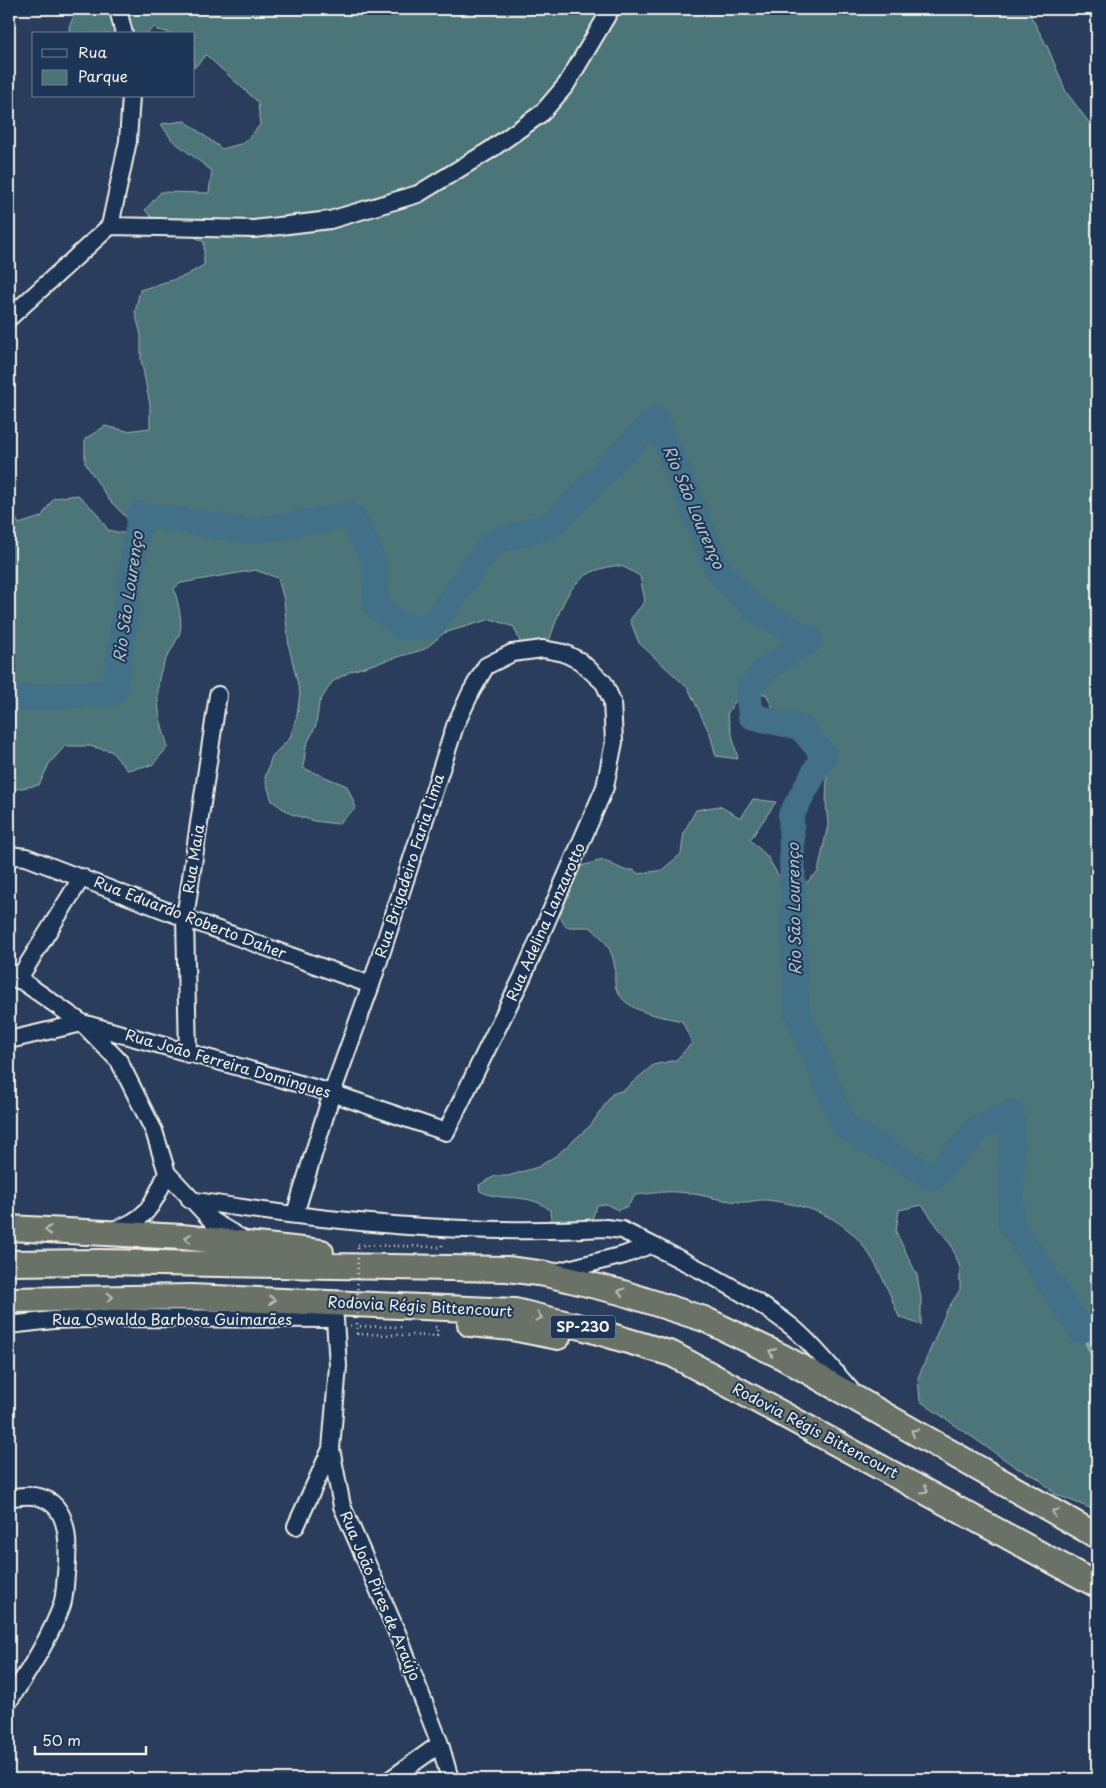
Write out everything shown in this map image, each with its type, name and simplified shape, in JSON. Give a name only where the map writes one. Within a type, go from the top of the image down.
[{"type":"highway","points":[[9,1228],[182,1237],[348,1254],[418,1259],[462,1268]]},
{"type":"highway","points":[[9,1263],[100,1262],[507,1269],[546,1274],[620,1292],[704,1319],[781,1356],[1097,1536]]},
{"type":"highway","name":"Rodovia Régis Bittencourt","points":[[9,1300],[191,1297],[515,1311],[585,1328],[672,1354],[743,1391],[1097,1586]]},
{"type":"highway","points":[[9,1311],[33,1309],[69,1298]]},
{"type":"highway","points":[[336,1322],[459,1322],[512,1328],[578,1340],[634,1357],[680,1376],[743,1391]]},
{"type":"street","points":[[118,9],[124,32]]},
{"type":"street","points":[[110,226],[254,229],[330,220],[418,194],[490,150],[542,113],[566,85],[611,9]]},
{"type":"street","points":[[11,315],[110,226],[128,141],[130,98]]},
{"type":"street","name":"Rua Brigadeiro Faria Lima","points":[[295,1214],[332,1093],[372,985],[455,726],[486,666],[512,653],[543,649],[564,654],[580,661],[594,673],[604,683],[612,701]]},
{"type":"street","name":"Rua Maia","points":[[188,1054],[185,918],[218,695]]},
{"type":"street","name":"Rua Adelina Lanzarotto","points":[[445,1132],[522,978],[605,787],[614,742],[612,701]]},
{"type":"street","name":"Rua Eduardo Roberto Daher","points":[[9,855],[26,857],[82,877],[185,918],[372,985]]},
{"type":"street","points":[[82,877],[13,976],[82,1023],[119,1062],[154,1131],[167,1173],[190,1200],[212,1221],[254,1245]]},
{"type":"street","name":"Rua João Ferreira Domingues","points":[[9,1040],[82,1023],[332,1093],[445,1132]]},
{"type":"street","points":[[88,1232],[114,1230],[144,1216],[154,1202],[167,1173]]},
{"type":"street","points":[[190,1200],[252,1210],[325,1218],[502,1232],[606,1228],[622,1230],[720,1280],[792,1328],[818,1352],[858,1399]]},
{"type":"street","points":[[546,1274],[624,1255],[650,1245]]},
{"type":"street","name":"Rua Oswaldo Barbosa Guimarães","points":[[9,1325],[53,1320],[123,1318],[336,1322]]},
{"type":"street","name":"Rua João Pires de Araújo","points":[[336,1322],[338,1366],[331,1448],[342,1506],[398,1635],[440,1744],[450,1779]]},
{"type":"street","points":[[296,1526],[331,1448]]},
{"type":"street","points":[[9,1498],[30,1494],[46,1497],[60,1511],[67,1529],[68,1554],[62,1602],[45,1644],[9,1701]]},
{"type":"street","points":[[391,1779],[440,1744]]},
{"type":"path","points":[[358,1244],[357,1334],[437,1336],[437,1327],[428,1327]]},
{"type":"path","points":[[336,1322],[409,1327]]},
{"type":"green space","points":[[77,9],[1027,9],[1048,48],[1066,92],[1097,133],[1097,1511],[1055,1494],[1038,1478],[1017,1468],[920,1401],[918,1378],[947,1310],[960,1290],[960,1267],[951,1245],[922,1205],[899,1210],[896,1232],[917,1275],[921,1298],[921,1325],[899,1317],[878,1269],[867,1250],[854,1235],[838,1222],[796,1205],[767,1200],[733,1201],[677,1192],[635,1195],[628,1206],[618,1210],[606,1204],[597,1205],[588,1231],[551,1223],[550,1210],[533,1201],[497,1196],[480,1191],[479,1185],[495,1176],[508,1176],[538,1167],[557,1155],[591,1125],[612,1094],[624,1090],[653,1065],[676,1060],[692,1043],[682,1021],[644,1012],[627,1003],[615,986],[615,968],[612,955],[604,940],[590,927],[566,927],[555,907],[581,866],[603,860],[624,870],[633,870],[639,874],[662,870],[681,854],[684,832],[696,810],[719,806],[741,818],[753,799],[776,802],[750,840],[767,856],[778,875],[800,888],[818,872],[828,825],[826,802],[828,756],[809,743],[786,735],[766,694],[740,694],[727,714],[738,759],[716,756],[710,734],[688,688],[639,643],[630,620],[645,601],[640,576],[616,566],[590,573],[579,580],[564,601],[545,651],[523,649],[514,627],[491,619],[444,633],[425,649],[351,671],[332,682],[319,703],[316,725],[306,746],[303,768],[347,786],[356,808],[338,824],[314,821],[291,814],[272,801],[265,778],[272,756],[290,738],[297,715],[300,693],[289,647],[284,600],[278,578],[255,570],[181,583],[174,588],[180,612],[180,632],[162,667],[158,688],[159,713],[168,747],[152,765],[127,770],[111,751],[89,746],[65,746],[49,764],[39,785],[16,789],[9,788],[9,505],[19,524],[41,517],[54,498],[78,495],[95,511],[108,530],[131,535],[128,519],[110,501],[85,463],[85,439],[105,426],[127,431],[150,428],[150,405],[141,359],[141,335],[135,312],[140,290],[185,276],[204,265],[204,242],[183,231],[161,228],[145,210],[161,192],[209,193],[212,171],[172,140],[161,124],[185,121],[222,149],[244,143],[260,125],[258,102],[206,55],[195,67],[195,32],[168,32],[157,30],[156,26],[148,32],[70,32],[69,27]]},
{"type":"waterway","name":"Rio São Lourenço","points":[[9,699],[114,692],[140,514],[249,531],[351,515],[374,561],[376,606],[403,627],[432,626],[492,542],[552,525],[656,418],[718,570],[755,610],[810,640],[766,669],[748,690],[751,716],[801,728],[824,755],[791,815],[796,1009],[844,1126],[933,1178],[977,1129],[1012,1113],[1011,1224],[1081,1330]]},
{"type":"waterway","name":"Rio São Lourenço","points":[[1081,1330],[1097,1365]]}]
